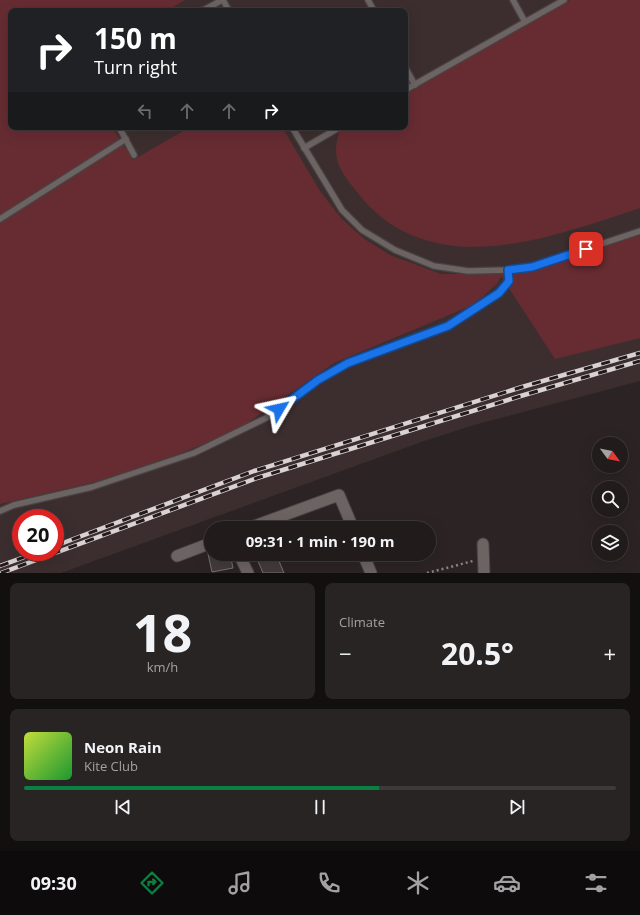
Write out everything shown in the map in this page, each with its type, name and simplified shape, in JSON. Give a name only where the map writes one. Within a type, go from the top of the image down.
[{"type":"street","points":[[268,521],[339,495],[349,521]]},
{"type":"street","points":[[483,544],[484,573]]},
{"type":"street","points":[[177,556],[204,545]]},
{"type":"street","points":[[242,561],[248,573]]},
{"type":"street","points":[[366,561],[371,573]]},
{"type":"lane","points":[[207,8],[222,0]]},
{"type":"lane","points":[[513,0],[525,22]]},
{"type":"lane","points":[[408,88],[564,0]]},
{"type":"lane","points":[[408,72],[415,85]]},
{"type":"lane","points":[[121,130],[134,155]]},
{"type":"lane","points":[[294,130],[342,210],[362,230],[395,250],[434,266],[468,271],[508,270],[532,267],[640,231]]},
{"type":"lane","points":[[304,148],[335,130]]},
{"type":"lane","points":[[0,219],[126,139]]},
{"type":"lane","points":[[0,511],[14,505],[92,487],[194,453],[266,418],[318,380],[348,363],[448,326],[499,293],[509,281],[508,270]]},
{"type":"path","points":[[427,573],[483,558]]},
{"type":"shaded area","points":[[0,0],[640,0],[640,381],[474,425],[424,441],[61,573],[0,573]]},
{"type":"shaded area","points":[[0,0],[185,0],[171,8],[8,8],[8,130],[114,130],[133,160],[185,130],[284,130],[320,191],[341,218],[363,238],[390,255],[441,274],[512,274],[640,235],[640,338],[555,359],[501,276],[497,284],[473,305],[334,363],[236,431],[129,474],[0,504]]},
{"type":"shaded area","points":[[570,0],[640,0],[640,208],[568,231],[529,241],[491,246],[454,246],[419,238],[386,221],[357,192],[338,164],[336,149],[340,130],[408,130],[408,91]]},
{"type":"building","points":[[210,561],[232,561],[233,568],[212,572]]},
{"type":"building","points":[[258,561],[279,561],[284,573],[263,573]]},
{"type":"railway","points":[[64,543],[254,471],[522,387],[640,353]]},
{"type":"railway","points":[[1,573],[257,478],[524,395],[640,361]]},
{"type":"railway","points":[[0,566],[14,561]]},
{"type":"route","points":[[279,409],[318,380],[348,363],[448,326],[499,293],[509,281],[508,270],[532,267],[586,249]]}]
